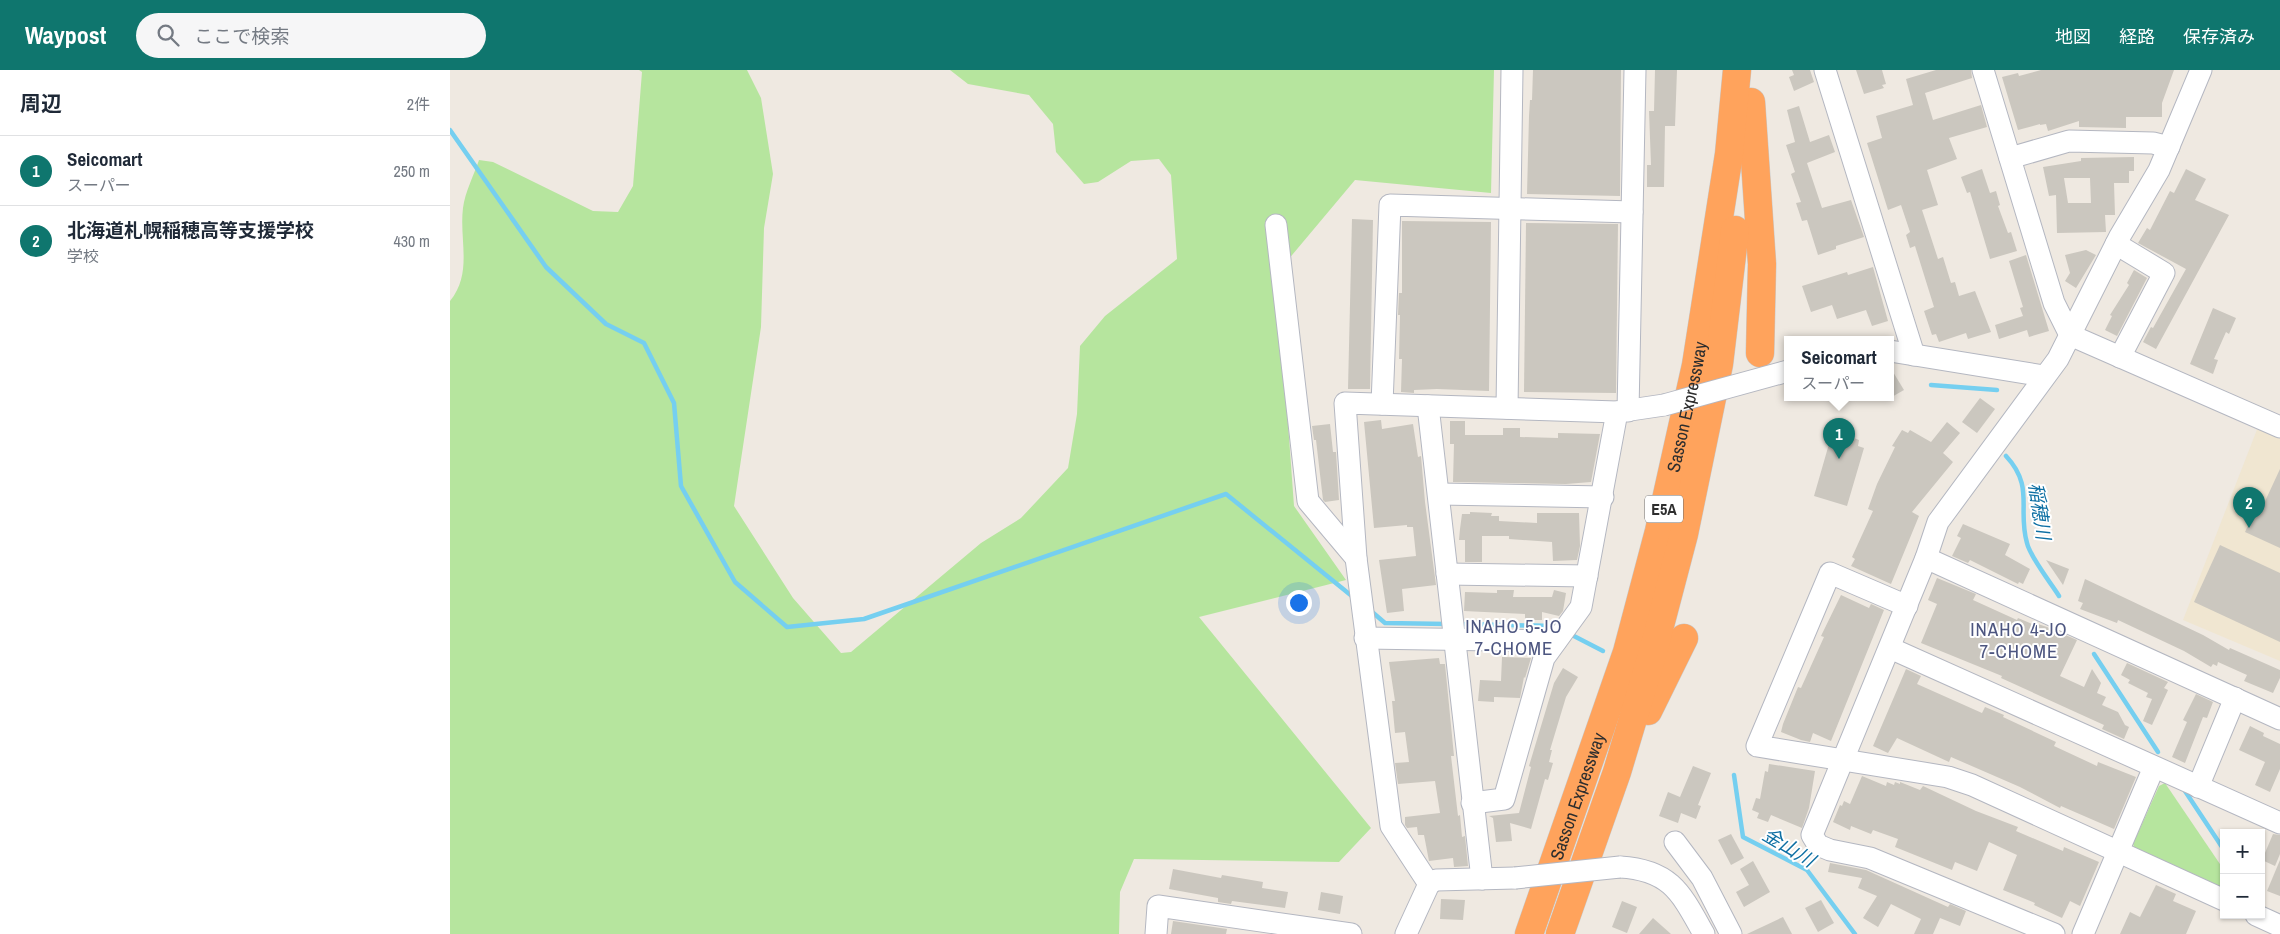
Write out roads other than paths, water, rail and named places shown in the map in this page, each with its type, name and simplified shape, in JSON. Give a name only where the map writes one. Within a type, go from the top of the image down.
[{"type":"highway","name":"Sasson Expressway","points":[[1529,934],[1627,652],[1659,531],[1696,365],[1729,154],[1737,70]]},
{"type":"highway","name":"Sasson Expressway","points":[[1560,934],[1617,772],[1684,534],[1719,364],[1754,70]]},
{"type":"highway","points":[[1751,102],[1762,264],[1760,354]]},
{"type":"highway","points":[[1617,772],[1684,638]]},
{"type":"street","points":[[1507,408],[1512,70]]},
{"type":"street","points":[[1472,803],[1504,799],[1544,658],[1581,607],[1588,576],[1622,411],[1632,212],[1635,70]]},
{"type":"street","points":[[1824,70],[1914,355]]},
{"type":"street","points":[[1983,70],[2054,303],[2070,335],[2280,427]]},
{"type":"street","points":[[2054,934],[1870,858],[1830,850],[1818,845],[1812,835],[1844,762],[1907,606],[1938,522],[2058,358],[2116,244],[2159,170],[2201,70]]},
{"type":"street","points":[[2010,158],[2069,141],[2153,143],[2169,147]]},
{"type":"street","points":[[1382,404],[1390,205],[1510,210],[1632,212]]},
{"type":"street","points":[[1276,225],[1308,501],[1356,558]]},
{"type":"street","points":[[2116,244],[2164,273],[2120,357]]},
{"type":"street","points":[[1894,352],[2044,376]]},
{"type":"street","points":[[1429,884],[1391,826],[1356,558],[1346,403],[1622,411],[1664,405],[1784,372]]},
{"type":"street","points":[[1428,406],[1482,879]]},
{"type":"street","points":[[1438,494],[1603,497]]},
{"type":"street","points":[[1926,558],[2280,719]]},
{"type":"street","points":[[1907,606],[1830,573],[1757,746],[1844,762],[1948,777],[2220,898]]},
{"type":"street","points":[[1447,574],[1588,576]]},
{"type":"street","points":[[1364,629],[1454,629],[1561,634]]},
{"type":"street","points":[[1890,648],[2280,824]]},
{"type":"street","points":[[2198,787],[2234,698]]},
{"type":"street","points":[[2083,934],[2154,767]]},
{"type":"street","points":[[1675,842],[1702,878],[1731,934]]},
{"type":"street","points":[[1406,934],[1429,884],[1436,880],[1515,878],[1620,867],[1646,870],[1672,885],[1682,897],[1704,934]]},
{"type":"street","points":[[1156,934],[1158,906],[1351,934]]},
{"type":"street","points":[[2265,919],[2280,926]]},
{"type":"waterway","points":[[450,130],[546,267],[606,324],[644,343],[674,403],[681,486],[735,582],[787,627],[864,619],[1226,494],[1353,597]]},
{"type":"waterway","name":"稲穂川","points":[[1931,385],[1997,390]]},
{"type":"waterway","name":"稲穂川","points":[[2006,456],[2015,467],[2023,488],[2024,531],[2029,549],[2059,596]]},
{"type":"waterway","points":[[1371,611],[1385,623],[1447,624]]},
{"type":"waterway","points":[[1460,624],[1554,626],[1559,628]]},
{"type":"waterway","name":"金山川","points":[[1570,634],[1603,651]]},
{"type":"waterway","name":"稲穂川","points":[[2094,654],[2158,752]]},
{"type":"waterway","name":"金山川","points":[[1734,775],[1743,837],[1807,870],[1855,934]]},
{"type":"waterway","name":"稲穂川","points":[[2185,791],[2220,844]]},
{"type":"place","name":"Seicomart","points":[[1839,459]]},
{"type":"place","name":"北海道札幌稲穂高等支援学校","points":[[2249,528]]},
{"type":"district","name":"INAHO 5-JO 7-CHOME","points":[[1514,637]]},
{"type":"district","name":"INAHO 4-JO 7-CHOME","points":[[2019,640]]}]
